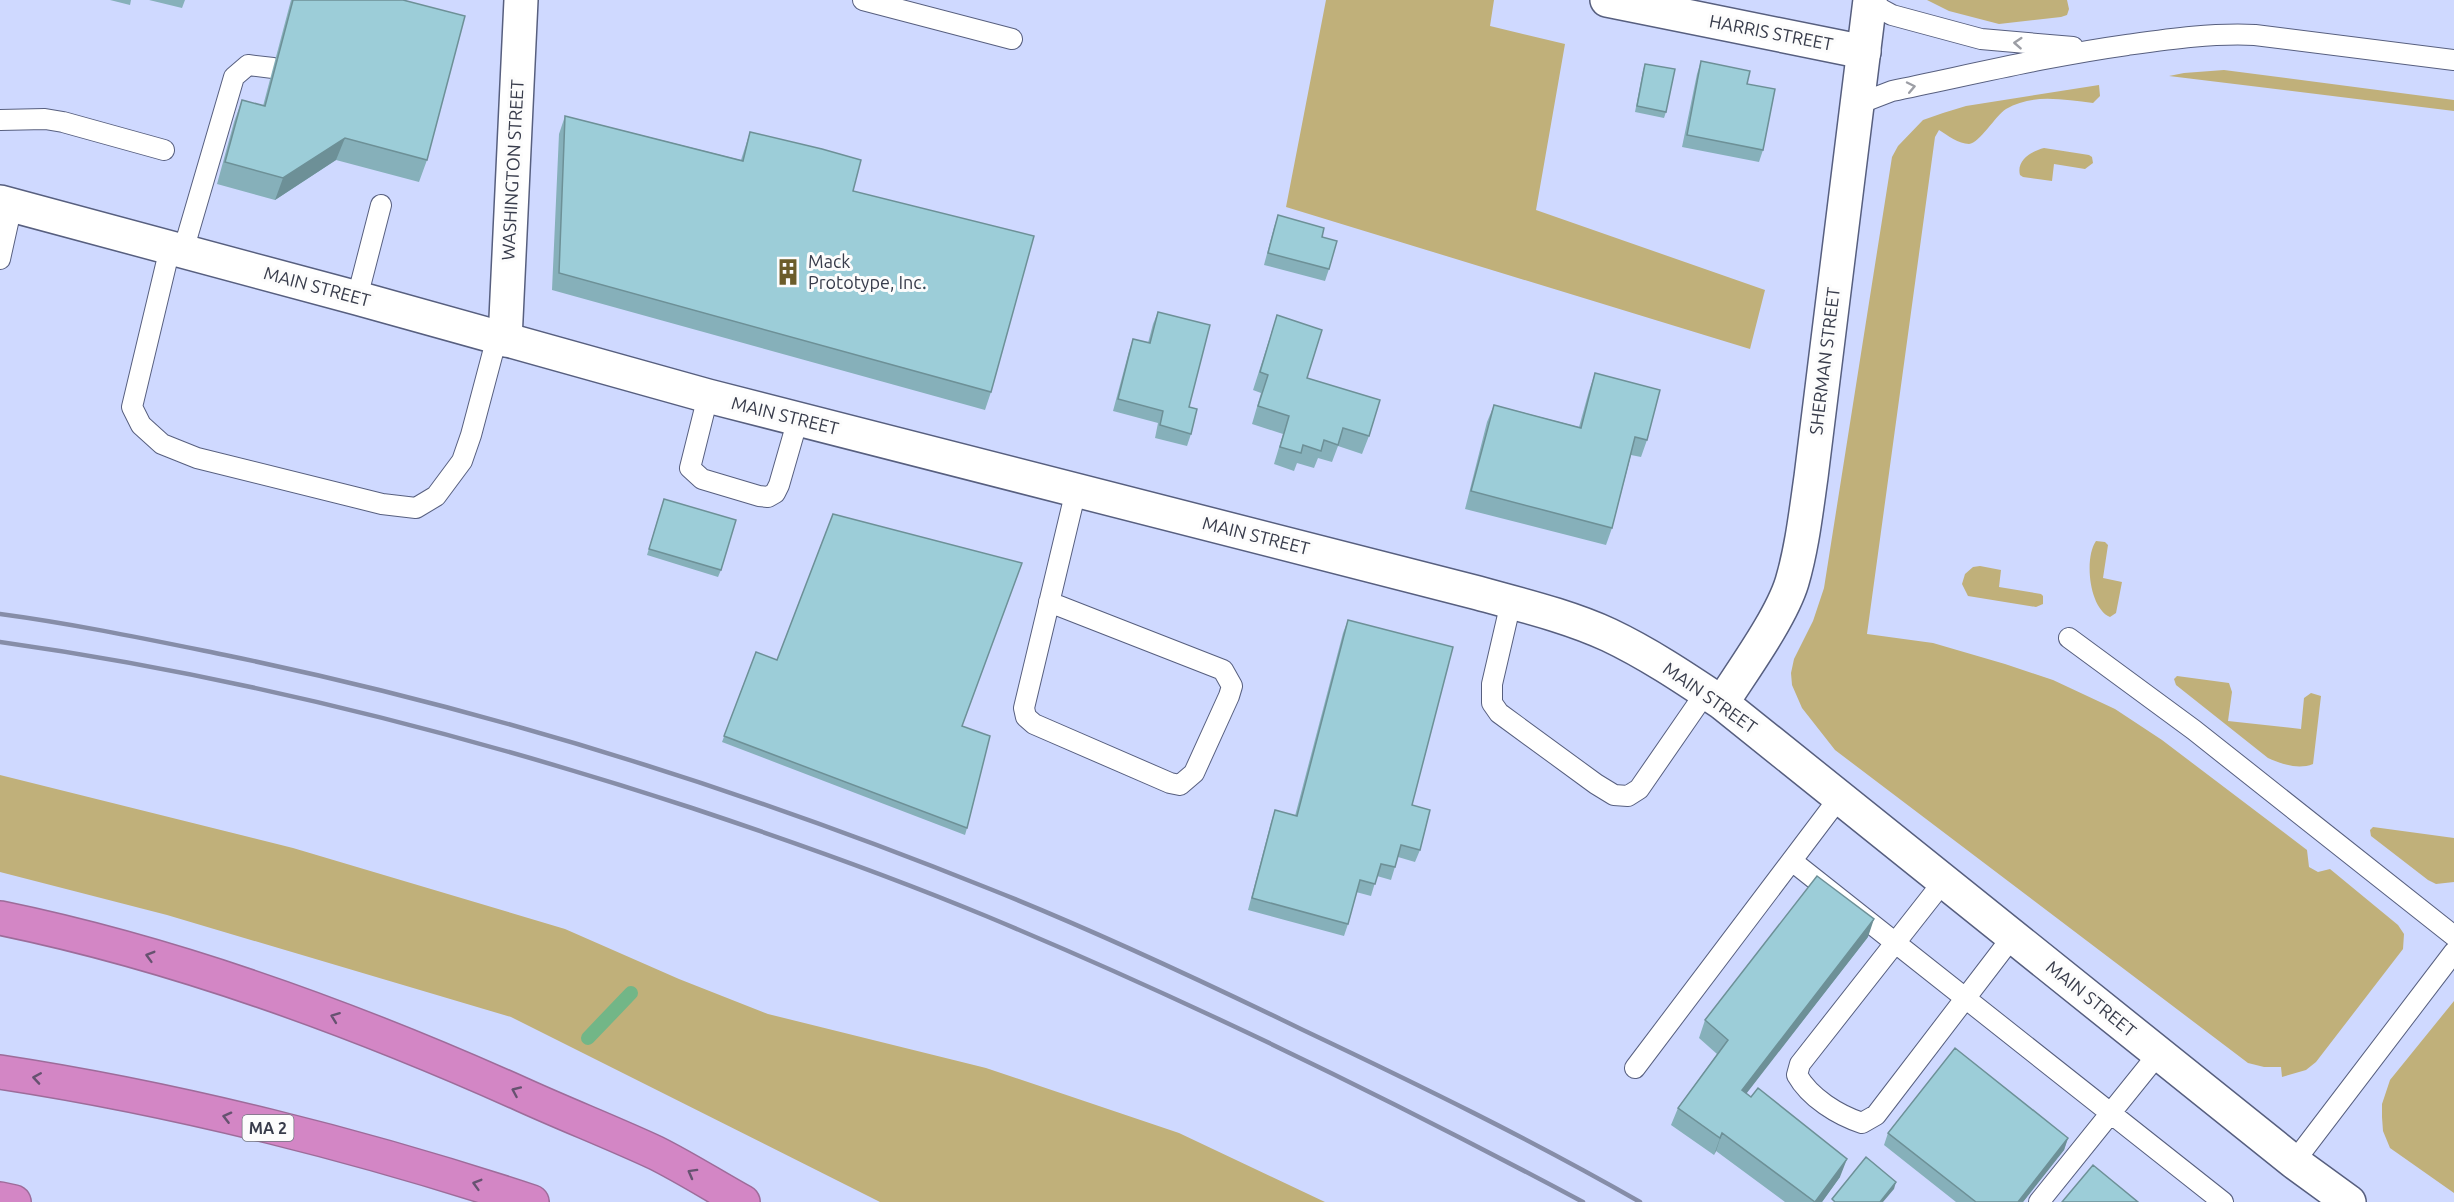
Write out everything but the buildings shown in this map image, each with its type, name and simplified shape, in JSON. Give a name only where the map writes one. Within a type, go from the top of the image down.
[{"type":"highway","points":[[0,918],[105,943],[192,968],[384,1036],[657,1154],[743,1202]]},
{"type":"highway","name":"MA 2","points":[[0,1072],[42,1078],[199,1110],[354,1149],[532,1202]]},
{"type":"highway","points":[[0,1199],[14,1202]]},
{"type":"main road","name":"WASHINGTON STREET","points":[[501,338],[521,0]]},
{"type":"main road","name":"HARRIS STREET","points":[[1607,0],[1864,52]]},
{"type":"main road","name":"SHERMAN STREET","points":[[1714,698],[1778,610],[1791,585],[1800,551],[1871,0]]},
{"type":"main road","name":"MAIN STREET","points":[[6,204],[357,298],[708,396],[1511,602],[1608,634],[1651,656],[1714,698],[2344,1201]]},
{"type":"lane","points":[[863,0],[1012,39]]},
{"type":"lane","points":[[1871,0],[1892,15],[1981,39],[2097,49]]},
{"type":"lane","points":[[1857,107],[1866,100],[1892,91],[2097,49],[2184,36],[2222,33],[2255,35],[2454,60]]},
{"type":"lane","points":[[273,68],[248,65],[234,77],[177,250],[132,407],[141,425],[162,444],[197,458],[382,504],[416,508],[436,496],[462,460],[501,338]]},
{"type":"lane","points":[[0,120],[45,119],[63,122],[164,150]]},
{"type":"lane","points":[[0,258],[6,204]]},
{"type":"lane","points":[[357,298],[381,205]]},
{"type":"lane","points":[[708,396],[690,468],[702,479],[759,496],[768,497],[775,493],[798,419]]},
{"type":"lane","points":[[1049,602],[1224,670],[1232,686],[1230,696],[1189,780],[1180,785],[1170,783],[1034,724],[1026,717],[1024,708],[1049,602],[1076,490]]},
{"type":"lane","points":[[1511,602],[1492,684],[1492,703],[1499,713],[1614,795],[1628,796],[1639,789],[1714,698]]},
{"type":"lane","points":[[2069,638],[2203,738],[2454,936]]},
{"type":"lane","points":[[1635,1068],[1839,798]]},
{"type":"lane","points":[[1792,861],[2223,1202]]},
{"type":"lane","points":[[1943,882],[1800,1064],[1797,1075],[1804,1088],[1846,1118],[1862,1123],[1876,1115],[2013,936]]},
{"type":"lane","points":[[2294,1162],[2454,952]]},
{"type":"lane","points":[[2039,1202],[2159,1053]]},
{"type":"shaded area","points":[[1326,0],[1494,0],[1490,26],[1565,44],[1536,210],[1765,290],[1750,349],[1286,207]]},
{"type":"shaded area","points":[[1927,0],[2067,0],[2069,9],[2067,15],[2061,17],[1999,24],[1949,11]]},
{"type":"shaded area","points":[[2224,70],[2454,100],[2454,111],[2169,76]]},
{"type":"shaded area","points":[[2099,85],[2100,96],[2093,103],[2038,99],[2016,104],[2002,112],[1978,139],[1969,144],[1957,141],[1939,130],[1935,137],[1867,634],[1933,643],[2005,664],[2053,680],[2115,709],[2162,740],[2307,850],[2309,867],[2318,872],[2330,869],[2398,925],[2404,934],[2403,949],[2316,1062],[2306,1070],[2282,1077],[2281,1067],[2264,1067],[2248,1063],[1835,750],[1802,708],[1792,685],[1791,673],[1794,659],[1813,621],[1824,588],[1892,157],[1898,146],[1923,120],[1943,113],[1966,106]]},
{"type":"shaded area","points":[[2044,148],[2089,155],[2093,163],[2085,169],[2054,164],[2052,181],[2020,175],[2020,165],[2026,157]]},
{"type":"shaded area","points":[[2096,541],[2105,542],[2108,545],[2103,578],[2122,582],[2116,613],[2110,617],[2097,604],[2093,593],[2090,559]]},
{"type":"shaded area","points":[[1973,567],[2001,570],[1999,587],[2041,594],[2043,604],[2036,607],[1968,596],[1962,584],[1965,574]]},
{"type":"shaded area","points":[[2177,676],[2229,683],[2232,692],[2228,721],[2301,729],[2304,698],[2311,693],[2321,696],[2313,764],[2296,766],[2268,758],[2176,685],[2174,679]]},
{"type":"shaded area","points":[[0,775],[293,848],[565,929],[679,979],[768,1014],[986,1068],[1179,1133],[1325,1202],[880,1202],[511,1017],[167,915],[0,872]]},
{"type":"shaded area","points":[[2373,827],[2454,838],[2454,882],[2436,884],[2428,880],[2371,836],[2370,830]]},
{"type":"shaded area","points":[[2454,1001],[2454,1193],[2390,1148],[2383,1131],[2382,1104],[2390,1080]]},
{"type":"waterway","points":[[588,1038],[631,993]]},
{"type":"railway","points":[[0,614],[85,627],[225,655],[420,700],[613,755],[803,818],[990,889],[1148,956],[1431,1092],[1557,1156],[1640,1202]]},
{"type":"railway","points":[[0,642],[175,671],[436,732],[607,781],[803,846],[950,901],[1062,948],[1213,1016],[1436,1125],[1583,1202]]},
{"type":"place","name":"Mack Prototype, Inc.","points":[[788,272]]}]
